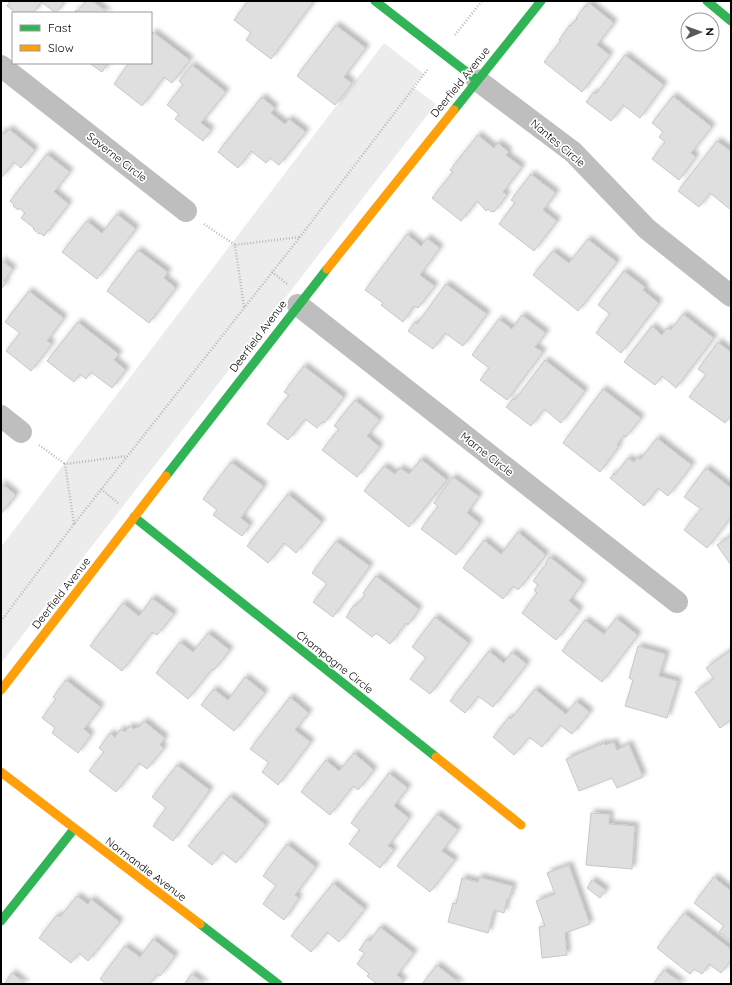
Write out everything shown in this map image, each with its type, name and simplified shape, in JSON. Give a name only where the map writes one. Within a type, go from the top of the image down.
[{"type":"street","name":"Nantes Circle","points":[[375,1],[476,80],[573,152],[647,229],[731,296]]},
{"type":"street","name":"Deerfield Avenue","points":[[1,690],[298,305],[476,80],[541,1]]},
{"type":"street","points":[[707,1],[731,21]]},
{"type":"street","name":"Saverne Circle","points":[[1,66],[186,212]]},
{"type":"street","name":"Marne Circle","points":[[298,305],[677,602]]},
{"type":"street","points":[[1,416],[21,432]]},
{"type":"street","name":"Champagne Circle","points":[[134,517],[522,825]]},
{"type":"street","name":"Normandie Avenue","points":[[1,772],[278,984]]},
{"type":"street","points":[[1,921],[74,829]]},
{"type":"path","points":[[1,621],[74,524],[300,237],[441,52],[482,1]]},
{"type":"path","points":[[186,212],[235,245],[300,237]]},
{"type":"path","points":[[235,245],[244,308]]},
{"type":"path","points":[[21,432],[65,464],[127,456]]},
{"type":"path","points":[[65,464],[74,524]]},
{"type":"shaded area","points":[[384,43],[424,74],[413,87],[436,104],[1,663],[1,547]]},
{"type":"building","points":[[10,1],[65,1],[57,12],[41,2],[34,12],[15,12],[7,6]]},
{"type":"building","points":[[86,1],[93,1],[107,12],[75,12],[76,10],[78,11]]},
{"type":"building","points":[[248,1],[314,1],[271,59],[246,40],[251,33],[234,20]]},
{"type":"building","points":[[589,3],[614,23],[597,45],[610,55],[582,92],[544,62],[561,41],[559,40],[570,25],[571,26],[585,6],[586,7]]},
{"type":"building","points":[[336,25],[366,48],[344,77],[352,83],[335,105],[297,76]]},
{"type":"building","points":[[153,32],[190,60],[172,83],[164,77],[142,106],[114,84],[128,64],[152,64]]},
{"type":"building","points":[[625,55],[664,85],[640,118],[623,105],[611,121],[586,102],[594,92],[596,94]]},
{"type":"building","points":[[90,64],[107,64],[102,72]]},
{"type":"building","points":[[192,65],[226,92],[201,123],[211,130],[203,141],[175,119],[179,114],[167,105],[183,85],[179,81]]},
{"type":"building","points":[[673,96],[712,127],[691,153],[696,157],[679,180],[652,159],[665,142],[659,137],[663,132],[652,123]]},
{"type":"building","points":[[262,97],[275,108],[271,113],[285,124],[289,119],[306,132],[279,165],[270,158],[266,163],[251,151],[238,168],[218,152]]},
{"type":"building","points":[[9,129],[35,150],[21,168],[14,162],[1,178],[1,131],[5,134]]},
{"type":"building","points":[[478,135],[494,148],[498,143],[509,152],[506,155],[522,167],[503,192],[507,195],[494,212],[491,212],[488,209],[486,211],[477,201],[461,221],[432,198],[453,172],[450,170]]},
{"type":"building","points":[[717,141],[731,151],[731,210],[710,193],[699,207],[678,191]]},
{"type":"building","points":[[47,154],[70,172],[54,192],[69,204],[44,236],[40,233],[39,234],[21,218],[25,213],[19,208],[18,210],[13,206],[14,205],[10,201]]},
{"type":"building","points":[[531,174],[556,193],[543,210],[557,221],[534,251],[499,224],[515,203],[511,200]]},
{"type":"building","points":[[117,214],[136,229],[97,279],[62,252],[87,221],[102,233]]},
{"type":"building","points":[[407,234],[421,246],[427,238],[440,248],[420,275],[435,286],[418,308],[414,306],[403,322],[381,305],[383,303],[365,290]]},
{"type":"building","points":[[588,239],[617,262],[578,311],[533,275],[553,251],[569,263]]},
{"type":"building","points":[[138,250],[168,272],[164,278],[176,288],[149,323],[107,291]]},
{"type":"building","points":[[1,260],[13,269],[4,281],[6,283],[1,289]]},
{"type":"building","points":[[624,271],[645,287],[643,290],[659,303],[621,353],[596,333],[610,314],[598,305]]},
{"type":"building","points":[[446,284],[487,314],[463,346],[445,333],[433,349],[408,331],[415,322],[417,324]]},
{"type":"building","points":[[29,291],[64,318],[47,341],[52,344],[31,371],[6,351],[20,333],[5,322]]},
{"type":"building","points":[[683,314],[714,338],[676,388],[662,376],[655,385],[624,362],[652,326],[662,335],[667,328],[671,330]]},
{"type":"building","points":[[522,315],[546,333],[535,347],[543,352],[507,400],[480,380],[489,368],[472,355],[499,319],[512,329]]},
{"type":"building","points":[[78,322],[119,354],[114,360],[126,370],[112,388],[91,372],[86,379],[80,374],[74,382],[47,361]]},
{"type":"building","points":[[718,342],[731,352],[731,415],[725,423],[689,397],[706,375],[698,369]]},
{"type":"building","points":[[545,360],[585,391],[561,423],[544,409],[531,426],[506,407],[513,399],[515,400]]},
{"type":"building","points":[[304,366],[344,397],[324,423],[322,422],[317,428],[305,419],[288,440],[267,424],[289,395],[284,392]]},
{"type":"building","points":[[603,389],[641,418],[626,437],[624,435],[617,445],[619,446],[600,472],[563,443]]},
{"type":"building","points":[[355,400],[380,420],[367,436],[380,447],[357,477],[322,450],[339,429],[334,426]]},
{"type":"building","points":[[657,438],[692,465],[668,496],[658,488],[644,506],[610,478],[614,473],[615,475],[628,458],[634,462],[638,457],[640,460]]},
{"type":"building","points":[[421,459],[447,480],[409,527],[364,491],[384,466],[395,474],[400,468],[409,474]]},
{"type":"building","points":[[231,462],[264,486],[241,518],[250,525],[242,536],[213,515],[217,510],[203,499]]},
{"type":"building","points":[[706,468],[731,488],[731,517],[707,548],[684,530],[701,509],[684,497]]},
{"type":"building","points":[[453,477],[479,496],[467,513],[480,523],[456,555],[421,529],[438,506],[434,503]]},
{"type":"building","points":[[1,483],[16,495],[1,514]]},
{"type":"building","points":[[288,494],[322,522],[296,553],[284,543],[268,563],[247,546]]},
{"type":"building","points":[[518,532],[546,555],[518,590],[513,586],[503,599],[463,568],[484,540],[501,554]]},
{"type":"building","points":[[731,536],[731,565],[717,545]]},
{"type":"building","points":[[336,541],[370,566],[333,617],[313,602],[327,584],[312,573]]},
{"type":"building","points":[[550,557],[583,583],[569,601],[580,610],[556,640],[522,613],[537,593],[534,590],[538,585],[533,581]]},
{"type":"building","points":[[376,576],[419,609],[408,625],[406,623],[390,644],[376,633],[372,637],[346,617],[354,605],[356,606],[365,595],[363,593]]},
{"type":"building","points":[[152,598],[174,614],[157,635],[152,632],[122,671],[90,646],[123,603],[139,616]]},
{"type":"building","points":[[435,617],[469,643],[430,694],[410,679],[426,658],[412,647]]},
{"type":"building","points":[[616,618],[638,635],[602,682],[562,651],[585,620],[604,634]]},
{"type":"building","points":[[208,633],[230,650],[214,670],[212,669],[188,699],[156,673],[180,642],[193,652]]},
{"type":"building","points":[[638,646],[666,654],[659,676],[678,681],[667,718],[625,706],[633,680],[629,678]]},
{"type":"building","points":[[731,650],[731,720],[720,728],[695,692],[714,679],[706,668]]},
{"type":"building","points":[[489,651],[504,663],[512,652],[527,664],[493,707],[478,696],[465,713],[450,701]]},
{"type":"building","points":[[245,677],[265,693],[234,731],[201,705],[214,689],[228,700]]},
{"type":"building","points":[[66,680],[101,707],[84,729],[91,735],[78,753],[52,733],[55,728],[42,718],[56,699],[53,697]]},
{"type":"building","points":[[535,689],[566,714],[576,701],[590,712],[572,734],[560,725],[542,747],[529,737],[514,755],[493,737],[509,717],[511,719]]},
{"type":"building","points":[[290,697],[309,713],[295,730],[311,742],[278,785],[262,772],[269,763],[250,749]]},
{"type":"building","points":[[144,721],[165,738],[160,745],[164,748],[147,769],[139,763],[116,792],[89,771],[104,752],[99,748],[110,733],[115,737],[121,729],[125,732],[130,726],[134,729],[136,727],[138,728]]},
{"type":"building","points":[[614,742],[617,750],[629,744],[643,777],[617,788],[612,778],[579,791],[566,759],[604,743],[605,745]]},
{"type":"building","points":[[354,753],[374,770],[358,790],[353,786],[330,815],[301,792],[326,760],[339,771]]},
{"type":"building","points":[[177,765],[210,790],[173,841],[153,826],[166,808],[152,797]]},
{"type":"building","points":[[389,773],[408,788],[394,806],[409,818],[388,846],[394,850],[380,868],[349,844],[360,830],[351,823]]},
{"type":"building","points":[[230,796],[266,825],[236,863],[222,852],[212,865],[188,846]]},
{"type":"building","points":[[591,813],[610,814],[609,824],[635,826],[632,869],[586,865]]},
{"type":"building","points":[[437,814],[458,830],[442,851],[455,860],[430,892],[397,866]]},
{"type":"building","points":[[287,844],[316,867],[295,895],[299,898],[284,920],[263,904],[276,886],[263,876]]},
{"type":"building","points":[[569,865],[590,924],[565,933],[567,955],[542,958],[539,927],[545,926],[536,901],[555,894],[547,873]]},
{"type":"building","points":[[479,877],[513,886],[509,899],[507,899],[504,913],[494,910],[488,933],[448,922],[453,903],[456,904],[462,878],[478,882]]},
{"type":"building","points":[[714,877],[731,891],[731,941],[719,932],[724,926],[694,903]]},
{"type":"building","points":[[592,880],[606,890],[600,898],[587,888]]},
{"type":"building","points":[[333,883],[365,909],[339,942],[327,932],[311,952],[291,936]]},
{"type":"building","points":[[77,896],[88,904],[91,899],[120,922],[88,961],[79,953],[71,963],[39,938],[57,915],[60,917]]},
{"type":"building","points":[[684,913],[731,949],[731,960],[721,973],[709,964],[702,974],[694,969],[690,974],[657,948]]},
{"type":"building","points":[[380,927],[414,953],[397,975],[404,981],[401,984],[377,984],[367,976],[369,974],[357,964],[365,953],[359,950],[367,939],[370,941]]},
{"type":"building","points":[[153,939],[175,956],[160,976],[157,974],[150,984],[106,984],[100,979],[125,946],[140,957]]},
{"type":"building","points":[[437,965],[461,984],[422,984]]},
{"type":"building","points":[[664,970],[683,984],[653,984]]},
{"type":"building","points":[[12,973],[26,984],[4,984]]},
{"type":"building","points":[[192,974],[205,984],[184,984]]},
{"type":"traffic: fast","points":[[375,1],[477,80]]},
{"type":"traffic: fast","points":[[454,110],[541,1]]},
{"type":"traffic: fast","points":[[707,1],[731,21]]},
{"type":"traffic: fast","points":[[166,476],[327,269]]},
{"type":"traffic: fast","points":[[134,517],[436,757]]},
{"type":"traffic: fast","points":[[1,921],[74,829]]},
{"type":"traffic: fast","points":[[200,924],[278,984]]},
{"type":"traffic: slow","points":[[327,269],[454,110]]},
{"type":"traffic: slow","points":[[1,690],[166,476]]},
{"type":"traffic: slow","points":[[436,757],[521,825]]},
{"type":"traffic: slow","points":[[1,772],[200,924]]}]
